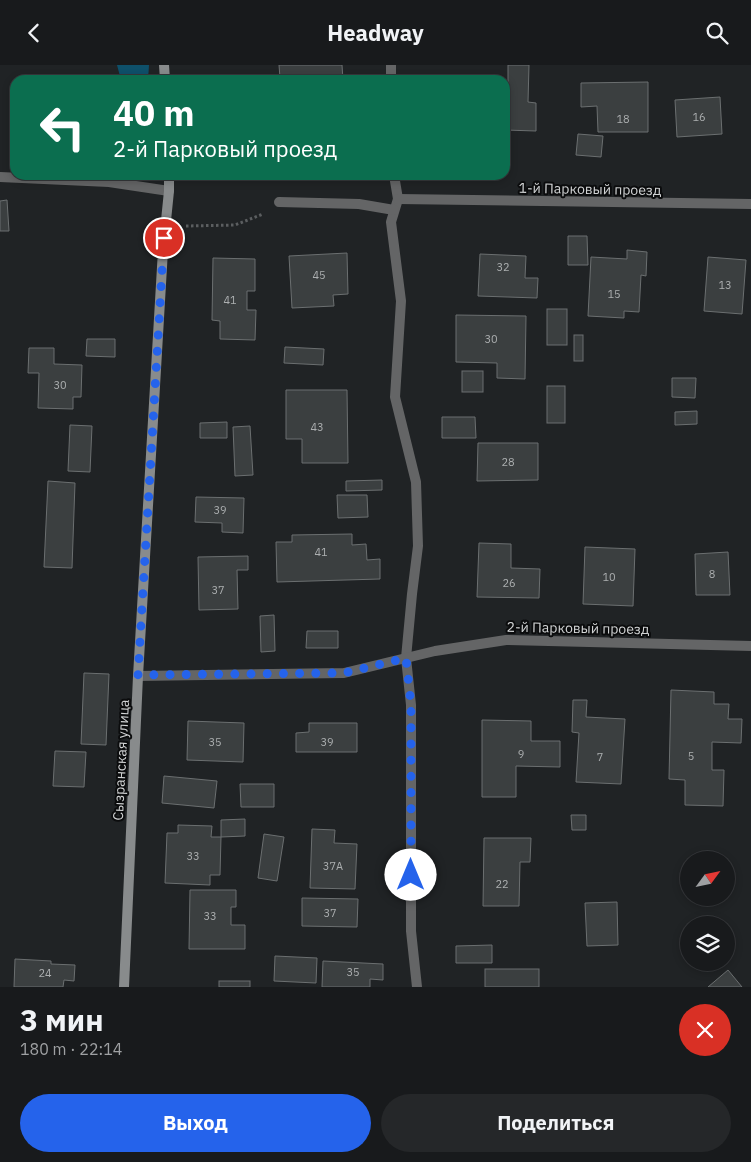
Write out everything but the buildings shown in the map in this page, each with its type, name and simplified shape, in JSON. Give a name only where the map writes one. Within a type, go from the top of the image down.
[{"type":"street","points":[[65,180],[109,182],[169,191]]},
{"type":"street","name":"Сызранская улица","points":[[124,987],[138,675],[169,180]]},
{"type":"street","points":[[395,180],[398,199],[391,222],[401,301],[395,397],[416,482],[418,546],[406,658],[411,705],[411,931],[417,987]]},
{"type":"street","name":"1-й Парковый проезд","points":[[398,199],[751,204]]},
{"type":"street","points":[[279,202],[359,204],[394,210]]},
{"type":"street","name":"2-й Парковый проезд","points":[[138,675],[344,673],[435,651],[506,640],[751,646]]},
{"type":"path","points":[[165,226],[235,225],[262,215],[279,202]]},
{"type":"shaded area","points":[[117,65],[149,65],[148,75],[120,75]]},
{"type":"route","points":[[164,238],[138,675],[344,673],[406,658],[411,705],[411,875]]}]
